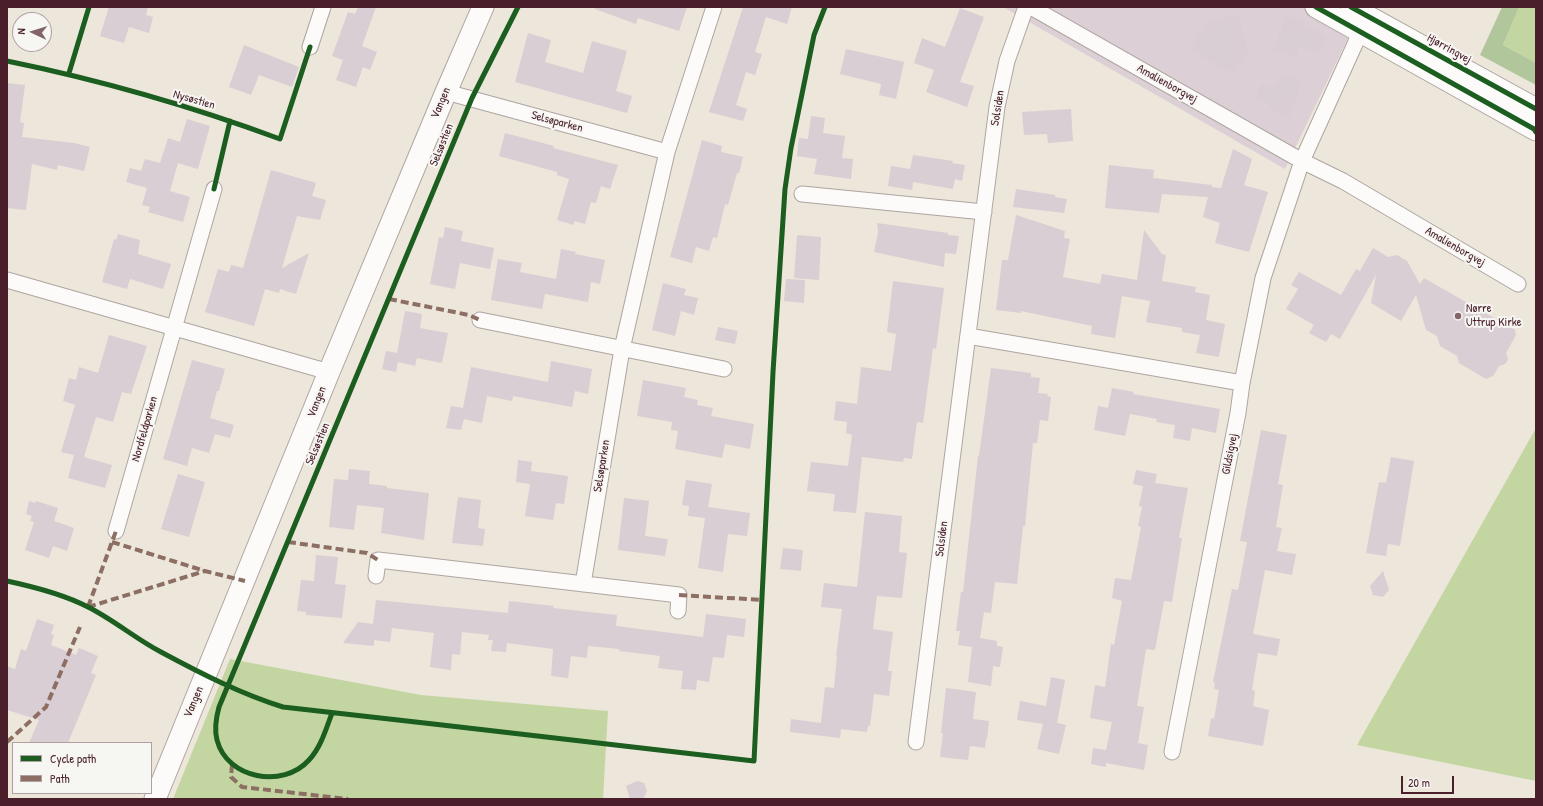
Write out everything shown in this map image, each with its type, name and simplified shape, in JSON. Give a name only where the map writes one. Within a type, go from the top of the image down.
[{"type":"street","points":[[310,47],[324,7]]},
{"type":"street","name":"Vangen","points":[[155,799],[329,372],[483,7]]},
{"type":"street","name":"Selsøparken","points":[[583,584],[622,349],[667,152],[714,7]]},
{"type":"street","name":"Solsiden","points":[[916,742],[997,107],[1007,60],[1026,7]]},
{"type":"street","name":"Amalienborgvej","points":[[1031,7],[1302,161],[1343,182],[1518,284]]},
{"type":"street","name":"Hjørringvej","points":[[1316,7],[1359,18],[1536,109]]},
{"type":"street","points":[[1302,161],[1359,18]]},
{"type":"street","name":"Hjørringvej","points":[[1359,18],[1536,130]]},
{"type":"street","name":"Selsøparken","points":[[446,92],[667,152]]},
{"type":"street","name":"Gildsigvej","points":[[1172,752],[1263,278],[1302,161]]},
{"type":"street","name":"Nordfeldparken","points":[[116,531],[173,327],[214,189]]},
{"type":"street","points":[[802,194],[984,212]]},
{"type":"street","points":[[7,280],[329,372]]},
{"type":"street","points":[[480,320],[724,369]]},
{"type":"street","points":[[968,336],[1242,382]]},
{"type":"street","points":[[376,576],[378,560],[679,596],[678,611]]},
{"type":"shaded area","points":[[1003,7],[1363,7],[1285,169]]},
{"type":"green space","points":[[1502,7],[1519,7],[1503,45],[1536,63],[1536,85],[1480,55]]},
{"type":"green space","points":[[1519,7],[1536,7],[1536,63],[1503,45]]},
{"type":"green space","points":[[1536,428],[1536,781],[1357,745]]},
{"type":"green space","points":[[230,659],[421,695],[608,711],[603,799],[173,799]]},
{"type":"building","points":[[109,7],[148,7],[146,15],[153,17],[149,33],[129,27],[124,43],[100,36]]},
{"type":"building","points":[[358,7],[376,7],[362,46],[377,52],[370,70],[363,67],[356,87],[336,80],[343,60],[332,56],[348,12],[355,14]]},
{"type":"building","points":[[595,7],[687,7],[679,31],[638,18],[636,24],[595,9]]},
{"type":"building","points":[[743,7],[792,7],[787,24],[766,17],[755,52],[762,54],[755,75],[746,72],[736,105],[747,109],[743,121],[709,112]]},
{"type":"building","points":[[960,8],[984,17],[960,82],[974,86],[967,107],[926,92],[934,70],[914,63],[922,38],[945,47]]},
{"type":"building","points":[[1238,14],[1248,51],[1234,74],[1190,50],[1205,24]]},
{"type":"building","points":[[1287,15],[1328,37],[1319,55],[1300,46],[1296,56],[1273,51]]},
{"type":"building","points":[[528,33],[551,40],[545,62],[583,73],[592,41],[627,51],[616,91],[632,96],[627,113],[515,82]]},
{"type":"building","points":[[244,45],[299,67],[292,87],[259,75],[251,95],[229,87]]},
{"type":"building","points":[[846,49],[904,62],[896,99],[879,95],[881,84],[840,74]]},
{"type":"building","points":[[1283,73],[1302,81],[1289,117],[1272,110],[1273,109],[1268,107],[1270,104],[1255,99],[1261,84],[1272,88]]},
{"type":"building","points":[[7,83],[25,85],[20,122],[24,123],[22,137],[74,143],[90,147],[84,171],[58,165],[57,170],[32,164],[26,210],[7,208]]},
{"type":"building","points":[[1071,109],[1073,141],[1048,143],[1047,134],[1024,135],[1022,112]]},
{"type":"building","points":[[811,116],[825,118],[823,133],[845,136],[842,158],[853,159],[851,179],[814,174],[817,159],[797,156],[799,138],[808,139]]},
{"type":"building","points":[[187,119],[210,126],[198,169],[178,163],[170,191],[190,197],[183,222],[148,212],[150,207],[142,205],[147,188],[126,182],[130,168],[141,171],[145,159],[160,163],[168,138],[180,142]]},
{"type":"building","points":[[505,133],[554,146],[553,148],[618,165],[610,189],[601,186],[596,203],[591,202],[585,224],[574,221],[574,225],[557,220],[569,179],[557,175],[557,172],[499,156]]},
{"type":"building","points":[[702,140],[722,146],[721,152],[743,157],[728,205],[725,204],[717,238],[713,237],[709,251],[696,247],[692,263],[670,257]]},
{"type":"building","points":[[1233,149],[1252,159],[1244,185],[1268,192],[1249,252],[1215,243],[1220,223],[1203,217],[1208,197],[1162,194],[1159,213],[1105,208],[1109,165],[1154,170],[1153,178],[1212,185],[1212,187],[1221,188]]},
{"type":"building","points":[[913,155],[953,161],[952,163],[965,165],[962,181],[955,179],[953,189],[913,182],[912,190],[888,186],[891,166],[910,169]]},
{"type":"building","points":[[271,170],[316,183],[312,196],[326,200],[320,220],[297,216],[282,268],[309,253],[296,294],[280,289],[279,293],[265,289],[254,326],[205,312],[218,269],[229,272],[231,265],[243,268]]},
{"type":"building","points":[[1016,189],[1055,195],[1055,197],[1067,199],[1064,213],[1013,207]]},
{"type":"building","points":[[1016,215],[1065,231],[1064,238],[1070,239],[1063,277],[1100,284],[1102,274],[1137,280],[1144,230],[1162,254],[1166,255],[1162,281],[1196,287],[1195,292],[1210,295],[1206,320],[1225,324],[1219,357],[1196,353],[1200,335],[1182,332],[1182,328],[1146,322],[1150,301],[1122,296],[1115,338],[1091,334],[1092,326],[1021,311],[1021,313],[996,310],[1002,260],[1008,260]]},
{"type":"building","points":[[877,223],[948,233],[948,235],[959,236],[956,254],[945,253],[944,267],[874,252],[878,232]]},
{"type":"building","points":[[445,227],[463,231],[461,241],[494,248],[490,269],[460,263],[455,289],[430,284],[439,237],[443,238]]},
{"type":"building","points":[[118,234],[140,240],[138,254],[171,264],[163,289],[130,279],[127,289],[102,282],[114,239],[116,240]]},
{"type":"building","points":[[797,235],[821,237],[819,280],[794,278]]},
{"type":"building","name":"Nørre Uttrup Kirke","points":[[1373,248],[1388,257],[1397,255],[1407,261],[1420,284],[1424,278],[1515,330],[1516,335],[1506,353],[1508,358],[1507,362],[1499,366],[1493,376],[1486,379],[1459,363],[1457,356],[1440,346],[1437,336],[1426,330],[1416,295],[1401,321],[1371,303],[1376,275],[1340,339],[1331,334],[1326,342],[1309,333],[1314,325],[1286,309],[1298,289],[1291,285],[1299,272],[1341,295],[1356,269],[1360,271]]},
{"type":"building","points":[[561,249],[576,252],[575,254],[605,260],[600,284],[591,282],[588,302],[545,294],[542,309],[491,300],[498,259],[522,263],[520,272],[556,279]]},
{"type":"building","points":[[786,279],[805,280],[804,303],[784,301]]},
{"type":"building","points":[[893,281],[944,288],[936,349],[933,348],[923,423],[917,422],[912,459],[904,458],[903,462],[862,457],[856,513],[833,511],[835,494],[807,491],[811,462],[848,466],[852,435],[846,433],[847,422],[834,420],[836,401],[857,404],[861,367],[891,371],[896,334],[887,332]]},
{"type":"building","points":[[663,283],[686,289],[684,295],[698,298],[694,315],[681,311],[675,336],[652,330]]},
{"type":"building","points":[[405,311],[422,314],[420,328],[448,333],[442,363],[417,358],[415,366],[398,362],[396,372],[382,369],[386,351],[397,353]]},
{"type":"building","points":[[718,327],[738,331],[735,344],[715,340]]},
{"type":"building","points":[[109,335],[147,346],[131,394],[122,392],[113,422],[96,417],[84,457],[112,465],[105,488],[68,478],[74,455],[61,452],[75,405],[63,401],[69,378],[76,380],[79,367],[98,373]]},
{"type":"building","points":[[192,360],[225,369],[219,391],[217,391],[210,418],[234,425],[230,438],[215,434],[209,453],[192,448],[187,466],[163,459]]},
{"type":"building","points":[[551,361],[592,369],[588,394],[575,391],[572,407],[513,396],[512,401],[487,396],[482,423],[464,419],[461,430],[446,428],[451,406],[463,408],[471,367],[548,382]]},
{"type":"building","points":[[991,368],[1031,373],[1031,377],[1040,378],[1038,393],[1048,394],[1047,396],[1051,397],[1048,421],[1040,420],[1037,443],[1033,443],[1025,526],[1023,526],[1017,584],[995,582],[991,613],[984,612],[980,638],[997,641],[997,646],[1003,647],[1000,667],[993,666],[991,686],[968,682],[972,647],[958,645],[960,631],[956,631],[961,592],[963,592],[978,456]]},
{"type":"building","points":[[643,380],[686,388],[684,397],[698,400],[697,405],[713,408],[711,416],[754,424],[750,449],[725,444],[722,458],[675,449],[678,431],[671,430],[672,422],[637,416]]},
{"type":"building","points":[[1112,388],[1134,392],[1133,394],[1220,409],[1216,433],[1192,428],[1190,441],[1173,438],[1175,425],[1156,422],[1157,419],[1130,414],[1125,436],[1094,430],[1098,406],[1108,408]]},
{"type":"building","points":[[1261,430],[1287,435],[1278,484],[1283,485],[1276,527],[1282,528],[1277,551],[1296,554],[1292,575],[1265,570],[1253,634],[1280,639],[1277,656],[1258,653],[1252,690],[1255,691],[1253,706],[1269,710],[1263,746],[1208,736],[1211,718],[1214,719],[1219,690],[1214,689],[1215,683],[1213,682],[1232,589],[1238,590],[1247,542],[1240,541]]},
{"type":"building","points":[[1391,457],[1414,461],[1400,546],[1388,544],[1386,556],[1366,553],[1379,482],[1386,483]]},
{"type":"building","points":[[518,460],[532,462],[531,471],[568,476],[564,504],[556,503],[553,520],[525,516],[530,484],[516,482]]},
{"type":"building","points":[[349,469],[370,471],[369,484],[387,486],[387,488],[429,493],[424,540],[381,533],[384,508],[357,505],[354,530],[329,527],[334,479],[348,480]]},
{"type":"building","points":[[1136,470],[1157,474],[1155,483],[1188,488],[1179,538],[1182,538],[1172,602],[1164,601],[1155,650],[1146,649],[1137,706],[1144,707],[1138,743],[1148,745],[1144,770],[1106,763],[1106,767],[1091,764],[1093,748],[1106,750],[1112,722],[1090,718],[1095,685],[1105,687],[1111,644],[1114,645],[1122,601],[1112,598],[1115,578],[1131,580],[1141,527],[1138,526],[1142,507],[1139,506],[1143,486],[1133,484]]},
{"type":"building","points":[[178,474],[205,482],[189,537],[161,529]]},
{"type":"building","points":[[686,480],[712,484],[708,507],[750,513],[747,536],[728,534],[723,572],[698,568],[705,518],[688,516],[689,506],[682,505]]},
{"type":"building","points":[[458,497],[481,500],[478,528],[485,529],[483,546],[452,543]]},
{"type":"building","points":[[624,498],[649,501],[645,536],[668,539],[665,556],[618,550]]},
{"type":"building","points":[[29,501],[35,503],[36,501],[58,508],[54,521],[74,528],[67,551],[53,546],[49,558],[25,550],[34,522],[30,521],[32,516],[26,514]]},
{"type":"building","points":[[865,512],[902,516],[899,552],[907,553],[902,598],[877,596],[873,629],[893,632],[888,671],[892,671],[889,696],[874,694],[870,726],[868,726],[867,732],[841,729],[840,738],[790,732],[791,719],[821,723],[825,687],[834,688],[836,656],[842,609],[821,607],[824,583],[857,587]]},
{"type":"building","points":[[783,548],[803,550],[801,571],[780,569]]},
{"type":"building","points":[[316,555],[338,557],[335,584],[346,585],[342,618],[306,615],[306,612],[297,611],[301,580],[314,581]]},
{"type":"building","points":[[1383,571],[1389,590],[1383,597],[1373,595],[1370,586]]},
{"type":"building","points":[[376,600],[508,613],[509,601],[554,606],[553,608],[617,615],[616,626],[703,637],[706,614],[746,619],[744,637],[727,635],[724,658],[713,657],[709,682],[697,680],[696,690],[681,689],[683,671],[658,668],[660,656],[619,651],[619,649],[588,646],[587,658],[571,656],[568,678],[551,676],[553,649],[507,643],[506,652],[491,651],[493,640],[488,640],[489,635],[462,632],[460,655],[452,654],[451,670],[430,667],[434,633],[392,628],[390,642],[374,640],[374,646],[343,643],[358,622],[373,624]]},
{"type":"building","points":[[37,619],[54,625],[51,634],[54,635],[51,645],[76,655],[79,648],[98,656],[91,673],[96,675],[68,742],[29,742],[39,720],[7,710],[7,666],[15,669],[21,649],[26,651]]},
{"type":"building","points":[[1051,677],[1065,680],[1057,723],[1066,725],[1059,754],[1037,749],[1043,724],[1017,720],[1020,701],[1046,706]]},
{"type":"building","points":[[946,688],[976,692],[973,719],[989,721],[985,748],[970,746],[968,760],[940,757]]},
{"type":"building","points":[[637,781],[644,783],[647,791],[643,799],[630,799],[626,786]]},
{"type":"marked path","points":[[389,299],[469,315],[480,320]]},
{"type":"marked path","points":[[88,607],[116,531]]},
{"type":"marked path","points":[[112,542],[205,571],[245,581]]},
{"type":"marked path","points":[[288,542],[367,553],[378,560]]},
{"type":"marked path","points":[[88,607],[205,571]]},
{"type":"marked path","points":[[679,595],[762,600]]},
{"type":"marked path","points":[[7,742],[46,707],[80,627]]},
{"type":"marked path","points":[[232,765],[231,777],[242,787],[348,799]]},
{"type":"cycle path","points":[[69,73],[89,7]]},
{"type":"cycle path","name":"Selsøstien","points":[[332,713],[323,738],[313,755],[298,769],[285,775],[271,777],[257,776],[244,771],[232,764],[223,753],[216,736],[216,724],[219,707],[472,98],[518,7]]},
{"type":"cycle path","points":[[7,581],[49,591],[78,602],[98,612],[152,647],[191,668],[236,689],[283,707],[754,761],[773,372],[785,189],[791,148],[814,35],[825,7]]},
{"type":"cycle path","points":[[1316,7],[1534,129],[1536,132]]},
{"type":"cycle path","points":[[1351,7],[1536,109]]},
{"type":"cycle path","name":"Nysøstien","points":[[7,61],[111,85],[179,105],[280,139],[310,47]]},
{"type":"cycle path","points":[[214,189],[230,121]]},
{"type":"place","name":"Nørre Uttrup Kirke","points":[[1458,316]]}]
